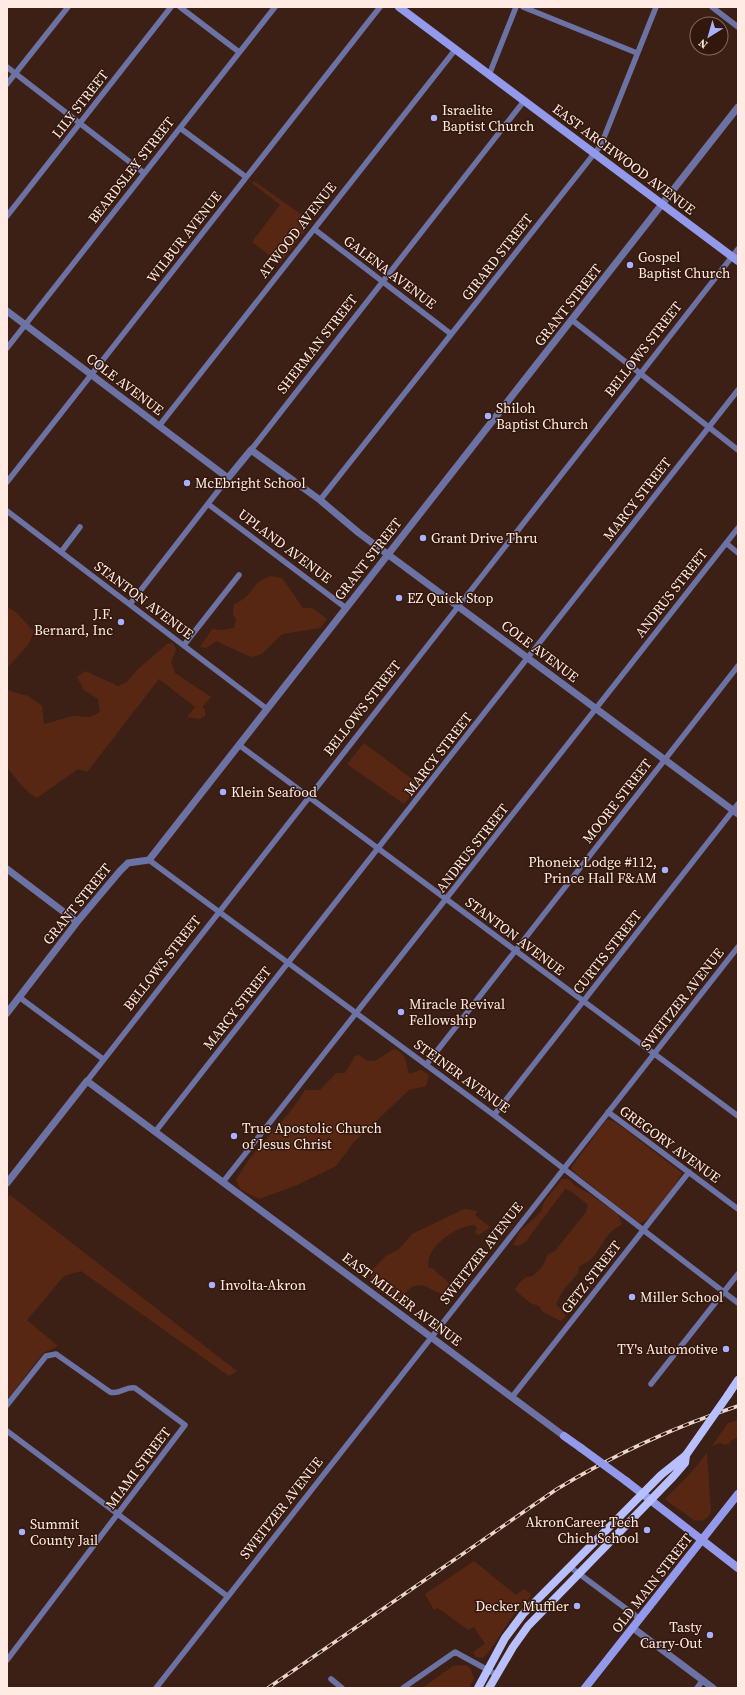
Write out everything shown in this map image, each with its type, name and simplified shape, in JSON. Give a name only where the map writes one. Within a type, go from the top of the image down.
[{"type":"main road","name":"EAST ARCHWOOD AVENUE","points":[[398,7],[735,259]]},
{"type":"main road","points":[[478,1688],[514,1625],[661,1475],[686,1455],[738,1380]]},
{"type":"main road","name":"EAST MILLER AVENUE","points":[[564,1436],[650,1499],[738,1568]]},
{"type":"main road","points":[[489,1688],[528,1626],[685,1462],[686,1455]]},
{"type":"main road","name":"OLD MAIN STREET","points":[[585,1688],[738,1494]]},
{"type":"street","points":[[7,84],[68,7]]},
{"type":"street","name":"LILY STREET","points":[[7,216],[171,7]]},
{"type":"street","points":[[180,7],[239,52]]},
{"type":"street","name":"BEARDSLEY STREET","points":[[7,348],[275,7]]},
{"type":"street","name":"WILBUR AVENUE","points":[[7,482],[380,7]]},
{"type":"street","points":[[489,75],[516,7]]},
{"type":"street","points":[[523,7],[637,53]]},
{"type":"street","name":"GIRARD STREET","points":[[320,500],[601,145],[656,7]]},
{"type":"street","points":[[712,7],[738,27]]},
{"type":"street","name":"ATWOOD AVENUE","points":[[159,426],[455,50]]},
{"type":"street","points":[[7,67],[144,173]]},
{"type":"street","name":"SHERMAN STREET","points":[[130,604],[524,101]]},
{"type":"street","name":"GRANT STREET","points":[[7,1013],[77,922],[124,867],[128,863],[149,860],[738,107]]},
{"type":"street","points":[[180,128],[246,177]]},
{"type":"street","name":"GALENA AVENUE","points":[[314,229],[451,334]]},
{"type":"street","name":"BELLOWS STREET","points":[[7,1183],[641,373],[735,259],[738,248]]},
{"type":"street","name":"COLE AVENUE","points":[[7,311],[228,478]]},
{"type":"street","points":[[572,320],[738,450]]},
{"type":"street","name":"MARCY STREET","points":[[155,1132],[379,849],[738,390]]},
{"type":"street","name":"COLE AVENUE","points":[[251,450],[320,500],[388,554],[735,812]]},
{"type":"street","name":"UPLAND AVENUE","points":[[208,504],[346,608]]},
{"type":"street","name":"STANTON AVENUE","points":[[7,511],[267,709]]},
{"type":"street","points":[[60,552],[80,527]]},
{"type":"street","name":"ANDRUS STREET","points":[[223,1182],[447,900],[738,528]]},
{"type":"street","points":[[726,543],[738,553]]},
{"type":"street","points":[[184,645],[239,575]]},
{"type":"street","name":"MOORE STREET","points":[[426,1065],[738,666]]},
{"type":"street","name":"STANTON AVENUE","points":[[239,745],[738,1116]]},
{"type":"street","name":"CURTIS STREET","points":[[494,1115],[735,812],[738,804]]},
{"type":"street","name":"STEINER AVENUE","points":[[149,860],[494,1115],[738,1303]]},
{"type":"street","points":[[7,869],[77,922]]},
{"type":"street","name":"SWEITZER AVENUE","points":[[156,1688],[738,947]]},
{"type":"street","points":[[19,997],[103,1059]]},
{"type":"street","name":"EAST MILLER AVENUE","points":[[86,1081],[564,1436]]},
{"type":"street","name":"GREGORY AVENUE","points":[[608,1112],[738,1208]]},
{"type":"street","name":"GETZ STREET","points":[[512,1397],[689,1172]]},
{"type":"street","points":[[651,1384],[738,1274]]},
{"type":"street","name":"MIAMI STREET","points":[[7,1405],[46,1356],[59,1354],[110,1392],[117,1393],[127,1388],[135,1388],[185,1425],[7,1660]]},
{"type":"street","points":[[7,1430],[227,1596]]},
{"type":"street","points":[[570,1567],[640,1619]]},
{"type":"street","points":[[633,1628],[714,1688]]},
{"type":"street","points":[[403,1688],[455,1652],[497,1675]]},
{"type":"street","points":[[331,1679],[342,1688]]},
{"type":"street","points":[[697,1688],[703,1680]]},
{"type":"shaded area","points":[[254,181],[312,222],[280,263],[252,242],[280,205],[252,183]]},
{"type":"shaded area","points":[[271,576],[282,578],[303,608],[312,608],[327,619],[320,628],[282,634],[262,654],[251,657],[216,641],[206,648],[200,647],[212,629],[222,630],[234,628],[236,620],[233,614],[234,604],[241,601],[256,585]]},
{"type":"shaded area","points":[[7,607],[16,612],[34,632],[28,645],[7,668]]},
{"type":"shaded area","points":[[173,643],[176,650],[171,662],[175,673],[211,697],[202,707],[205,709],[205,716],[200,719],[187,717],[195,707],[159,679],[87,772],[78,769],[37,798],[24,788],[7,767],[7,690],[28,696],[42,706],[44,724],[73,716],[90,717],[100,712],[98,699],[84,690],[77,677],[85,671],[118,686],[127,682],[137,670],[167,644]]},
{"type":"shaded area","points":[[364,743],[420,785],[404,804],[347,764]]},
{"type":"shaded area","points":[[394,1049],[403,1056],[409,1074],[421,1070],[429,1075],[426,1086],[409,1090],[354,1142],[336,1166],[297,1185],[259,1199],[240,1189],[236,1180],[243,1168],[289,1113],[305,1090],[320,1090],[336,1073],[345,1073],[355,1056],[360,1055],[369,1061],[373,1061]]},
{"type":"shaded area","points":[[607,1119],[615,1122],[682,1173],[657,1210],[645,1221],[639,1223],[576,1174],[571,1168]]},
{"type":"shaded area","points":[[562,1179],[569,1179],[575,1186],[590,1194],[618,1214],[622,1225],[617,1227],[608,1235],[589,1261],[579,1267],[578,1273],[562,1292],[556,1304],[566,1316],[561,1321],[543,1312],[539,1306],[530,1303],[515,1290],[519,1283],[526,1277],[533,1276],[543,1266],[548,1254],[555,1251],[586,1212],[588,1205],[571,1191],[565,1189],[526,1241],[519,1246],[513,1245],[520,1231],[541,1212],[544,1202]]},
{"type":"shaded area","points":[[10,1195],[237,1371],[229,1376],[81,1271],[64,1276],[27,1320],[58,1346],[43,1353],[7,1400],[7,1199]]},
{"type":"shaded area","points":[[464,1209],[478,1211],[475,1215],[490,1227],[479,1235],[475,1233],[477,1229],[475,1225],[459,1229],[443,1239],[431,1253],[429,1268],[432,1268],[448,1282],[452,1292],[450,1295],[440,1294],[426,1287],[417,1285],[412,1287],[396,1303],[370,1283],[373,1269],[386,1256],[398,1250],[412,1234]]},
{"type":"shaded area","points":[[738,1420],[738,1437],[729,1442],[731,1443],[725,1445],[720,1443],[712,1446],[728,1423]]},
{"type":"shaded area","points":[[707,1453],[711,1513],[704,1520],[697,1521],[667,1501],[666,1498],[689,1475]]},
{"type":"shaded area","points":[[474,1561],[516,1595],[524,1589],[532,1595],[512,1617],[483,1658],[476,1657],[473,1652],[485,1644],[474,1627],[468,1630],[438,1608],[434,1610],[425,1594]]},
{"type":"shaded area","points":[[467,1665],[471,1670],[474,1679],[469,1688],[422,1688],[453,1666]]},
{"type":"railway","points":[[268,1688],[557,1489],[601,1464],[645,1442],[714,1414],[738,1406]]},
{"type":"place","name":"Israelite Baptist Church","points":[[434,118]]},
{"type":"place","name":"Gospel Baptist Church","points":[[630,265]]},
{"type":"place","name":"Shiloh Baptist Church","points":[[488,416]]},
{"type":"place","name":"McEbright School","points":[[187,483]]},
{"type":"place","name":"Grant Drive Thru","points":[[423,538]]},
{"type":"place","name":"EZ Quick Stop","points":[[399,598]]},
{"type":"place","name":"J.F. Bernard, Inc","points":[[121,622]]},
{"type":"place","name":"Klein Seafood","points":[[223,792]]},
{"type":"place","name":"Phoneix Lodge #112, Prince Hall F&AM","points":[[665,870]]},
{"type":"place","name":"Miracle Revival Fellowship","points":[[401,1012]]},
{"type":"place","name":"True Apostolic Church of Jesus Christ","points":[[234,1136]]},
{"type":"place","name":"Involta-Akron","points":[[212,1285]]},
{"type":"place","name":"Miller School","points":[[632,1297]]},
{"type":"place","name":"TY's Automotive","points":[[726,1349]]},
{"type":"place","name":"AkronCareer Tech Chich School","points":[[647,1530]]},
{"type":"place","name":"Summit County Jail","points":[[22,1532]]},
{"type":"place","name":"Decker Muffler","points":[[577,1606]]},
{"type":"place","name":"Tasty Carry-Out","points":[[710,1635]]}]
